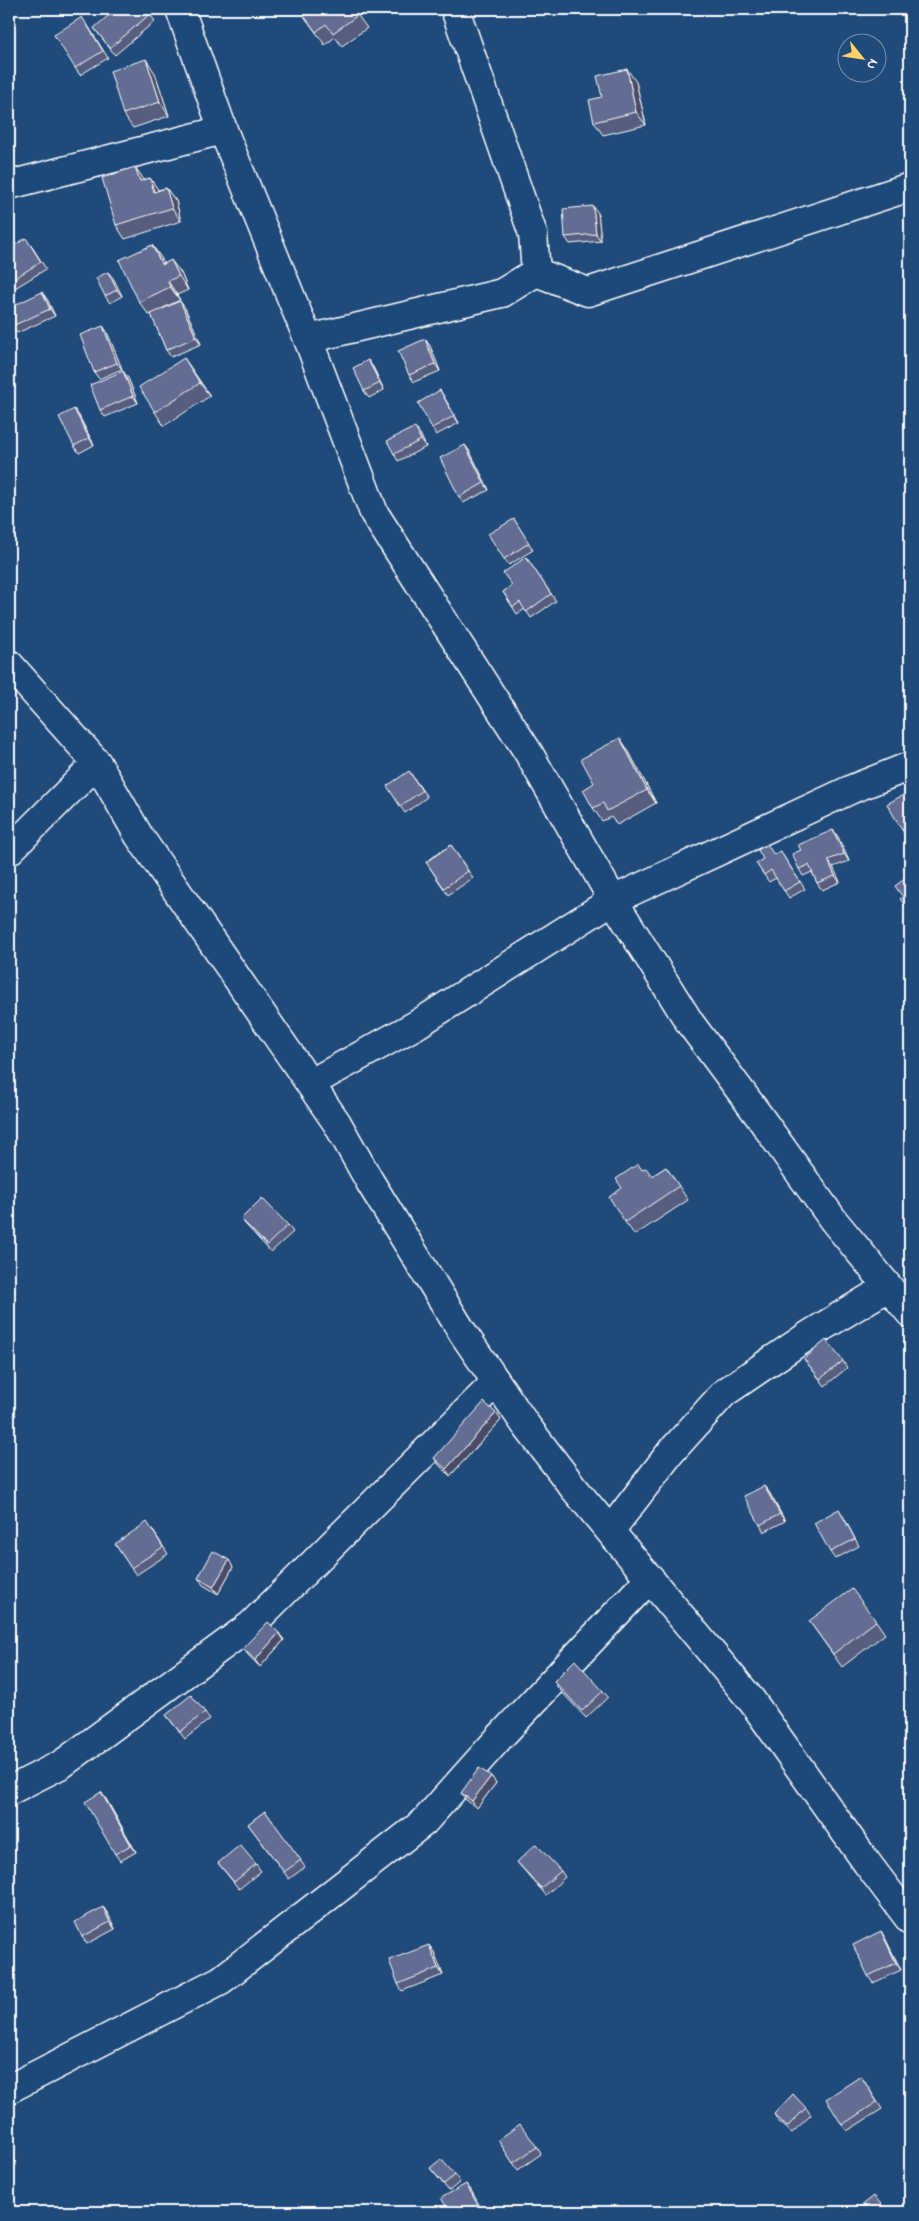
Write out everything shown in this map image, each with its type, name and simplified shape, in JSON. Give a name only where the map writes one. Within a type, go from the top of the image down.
[{"type":"street","points":[[180,9],[223,130],[308,339],[374,513],[528,752],[612,900],[690,1023],[834,1221],[910,1313]]},
{"type":"street","points":[[455,9],[533,234],[536,272]]},
{"type":"street","points":[[9,185],[223,130]]},
{"type":"street","points":[[536,272],[588,292],[910,187]]},
{"type":"street","points":[[308,339],[502,293],[536,272]]},
{"type":"street","points":[[9,664],[96,763],[139,836],[338,1123],[370,1182],[458,1325],[496,1382],[572,1486],[752,1701],[867,1863],[910,1920]]},
{"type":"street","points":[[9,851],[96,763]]},
{"type":"street","points":[[311,1083],[416,1025],[612,900],[852,789],[910,766]]},
{"type":"street","points":[[610,1531],[670,1453],[724,1393],[810,1335],[888,1287]]},
{"type":"street","points":[[9,1791],[62,1764],[251,1625],[496,1382]]},
{"type":"street","points":[[9,2089],[221,1980],[424,1822],[499,1738],[650,1578]]},
{"type":"building","points":[[116,9],[145,9],[150,14],[110,48],[94,28]]},
{"type":"building","points":[[314,9],[353,9],[358,15],[333,33],[326,24],[316,32],[304,16]]},
{"type":"building","points":[[82,17],[103,51],[75,68],[54,35]]},
{"type":"building","points":[[146,59],[160,102],[123,114],[110,71]]},
{"type":"building","points":[[627,69],[636,112],[594,122],[589,100],[602,97],[597,76]]},
{"type":"building","points":[[135,167],[140,181],[150,178],[154,192],[166,188],[172,208],[116,225],[102,178]]},
{"type":"building","points":[[593,206],[596,234],[565,237],[563,209]]},
{"type":"building","points":[[26,238],[41,262],[10,281],[9,249]]},
{"type":"building","points":[[152,245],[162,265],[171,260],[179,276],[168,281],[170,287],[139,302],[119,260]]},
{"type":"building","points":[[108,272],[117,290],[105,296],[96,278]]},
{"type":"building","points":[[42,292],[50,309],[12,326],[9,318],[9,308]]},
{"type":"building","points":[[180,301],[196,337],[166,350],[151,314]]},
{"type":"building","points":[[103,326],[117,363],[94,372],[80,335]]},
{"type":"building","points":[[425,339],[435,364],[409,375],[398,351]]},
{"type":"building","points":[[184,358],[200,383],[155,412],[139,387]]},
{"type":"building","points":[[368,360],[380,383],[364,391],[353,368]]},
{"type":"building","points":[[123,371],[133,396],[100,410],[90,385]]},
{"type":"building","points":[[440,390],[454,416],[432,428],[418,403]]},
{"type":"building","points":[[74,409],[89,438],[74,446],[59,417]]},
{"type":"building","points":[[415,427],[421,440],[394,454],[387,441]]},
{"type":"building","points":[[465,445],[484,483],[459,497],[440,458]]},
{"type":"building","points":[[514,519],[529,543],[504,559],[488,534]]},
{"type":"building","points":[[526,557],[551,594],[526,612],[520,602],[513,607],[503,592],[512,585],[503,573]]},
{"type":"building","points":[[620,738],[647,790],[607,811],[603,803],[593,808],[583,790],[594,783],[581,759]]},
{"type":"building","points":[[409,771],[422,791],[400,806],[387,786]]},
{"type":"building","points":[[910,791],[910,826],[902,830],[887,804]]},
{"type":"building","points":[[833,830],[844,854],[828,860],[835,876],[817,883],[809,865],[799,869],[792,854],[801,850],[798,845]]},
{"type":"building","points":[[767,844],[774,855],[780,851],[800,882],[784,891],[771,870],[764,875],[756,863],[763,859],[758,850]]},
{"type":"building","points":[[451,845],[468,871],[444,888],[426,862]]},
{"type":"building","points":[[910,875],[910,912],[900,899],[903,897],[895,886]]},
{"type":"building","points":[[638,1164],[642,1170],[646,1168],[652,1176],[666,1167],[679,1186],[625,1222],[609,1197],[622,1188],[616,1179]]},
{"type":"building","points":[[262,1198],[288,1225],[267,1245],[241,1219]]},
{"type":"building","points":[[826,1340],[843,1361],[820,1379],[804,1359]]},
{"type":"building","points":[[484,1402],[496,1413],[446,1469],[434,1458]]},
{"type":"building","points":[[764,1486],[780,1514],[760,1525],[744,1496]]},
{"type":"building","points":[[839,1509],[855,1539],[830,1552],[814,1523]]},
{"type":"building","points":[[147,1522],[163,1547],[131,1568],[115,1544]]},
{"type":"building","points":[[213,1551],[229,1560],[213,1587],[198,1578]]},
{"type":"building","points":[[852,1589],[876,1621],[833,1654],[809,1621]]},
{"type":"building","points":[[268,1622],[279,1633],[255,1660],[243,1648]]},
{"type":"building","points":[[575,1660],[603,1691],[582,1711],[554,1681]]},
{"type":"building","points":[[191,1695],[205,1712],[180,1732],[166,1715]]},
{"type":"building","points":[[479,1768],[491,1776],[472,1801],[461,1793]]},
{"type":"building","points":[[101,1792],[131,1845],[115,1854],[85,1802]]},
{"type":"building","points":[[265,1811],[301,1860],[284,1872],[248,1824]]},
{"type":"building","points":[[536,1844],[561,1871],[541,1888],[517,1862]]},
{"type":"building","points":[[240,1845],[256,1864],[234,1882],[218,1863]]},
{"type":"building","points":[[103,1907],[110,1922],[82,1937],[75,1922]]},
{"type":"building","points":[[881,1931],[896,1963],[868,1976],[853,1945]]},
{"type":"building","points":[[429,1945],[438,1968],[398,1984],[389,1960]]},
{"type":"building","points":[[861,2076],[877,2102],[842,2125],[826,2099]]},
{"type":"building","points":[[793,2094],[806,2108],[787,2127],[774,2114]]},
{"type":"building","points":[[520,2124],[537,2147],[513,2163],[498,2140]]},
{"type":"building","points":[[441,2159],[455,2175],[444,2184],[430,2168]]},
{"type":"building","points":[[466,2184],[482,2212],[450,2212],[441,2198]]},
{"type":"building","points":[[874,2196],[888,2212],[865,2212],[860,2207]]}]
